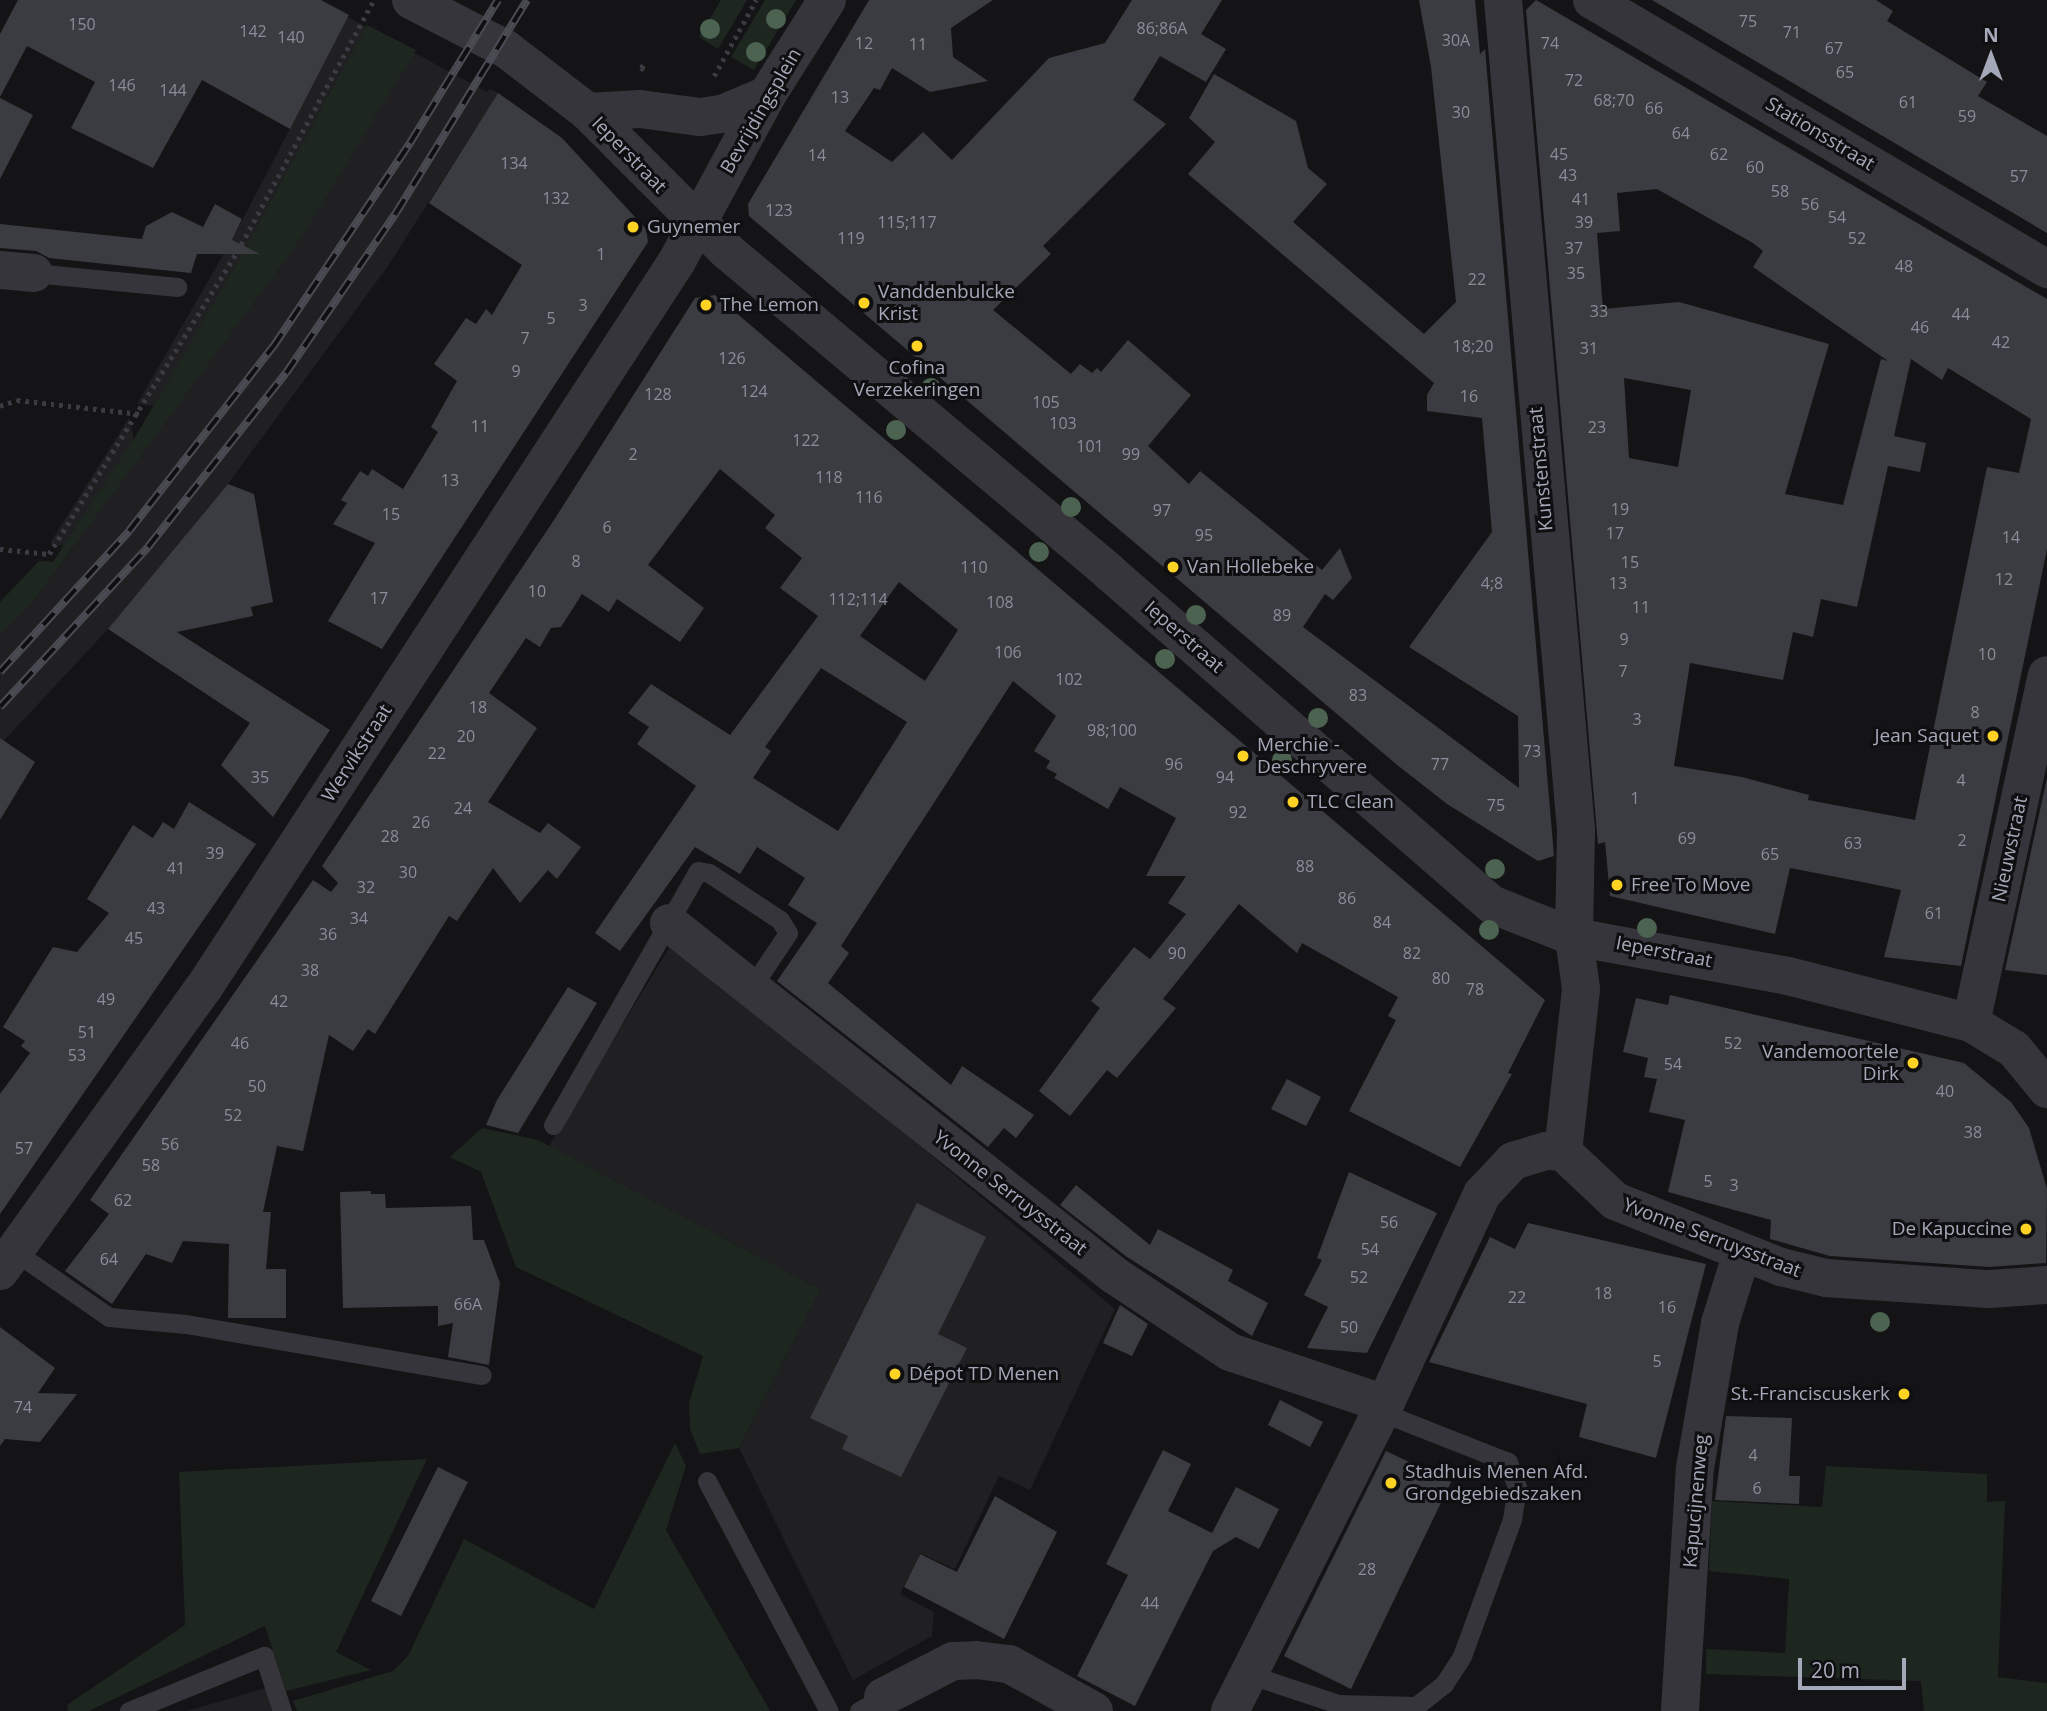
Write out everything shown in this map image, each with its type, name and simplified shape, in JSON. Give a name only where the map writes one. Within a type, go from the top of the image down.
[{"type":"street","name":"Ieperstraat","points":[[411,0],[506,49],[588,112],[699,225],[1109,572],[1491,904],[1574,937],[1788,976],[1971,1023],[2014,1049],[2044,1079]]},
{"type":"street","name":"Bevrijdingsplein","points":[[699,225],[766,95],[827,0]]},
{"type":"street","name":"Kunstenstraat","points":[[1503,0],[1576,830],[1574,937]]},
{"type":"street","name":"Stationsstraat","points":[[1592,0],[2047,269]]},
{"type":"street","points":[[588,112],[640,109],[691,117],[722,114],[766,95]]},
{"type":"street","name":"Wervikstraat","points":[[7,1261],[203,989],[699,225]]},
{"type":"street","name":"Nieuwstraat","points":[[1971,1023],[2047,675]]},
{"type":"street","name":"Yvonne Serruysstraat","points":[[669,923],[1114,1275],[1230,1352],[1383,1408]]},
{"type":"street","points":[[1230,1711],[1383,1408],[1482,1194],[1513,1161],[1546,1151],[1563,1152],[1581,989],[1574,937]]},
{"type":"street","name":"Yvonne Serruysstraat","points":[[1563,1152],[1615,1201],[1742,1253],[1826,1278],[1976,1289],[2045,1286]]},
{"type":"street","name":"Kapucijnenweg","points":[[1680,1711],[1695,1468],[1720,1323],[1742,1253]]},
{"type":"street","points":[[871,1704],[953,1661],[976,1660],[1009,1664],[1094,1711]]},
{"type":"lane","points":[[17,271],[177,288]]},
{"type":"lane","points":[[554,1125],[698,871],[709,873],[780,920],[788,933],[751,988]]},
{"type":"lane","points":[[7,1261],[108,1317],[186,1324],[482,1375]]},
{"type":"lane","points":[[1248,1675],[1338,1704],[1416,1706],[1444,1684],[1462,1656],[1512,1519],[1517,1487],[1508,1462],[1383,1408]]},
{"type":"lane","points":[[707,1481],[829,1711]]},
{"type":"lane","points":[[128,1711],[264,1656],[282,1711]]},
{"type":"path","points":[[0,549],[50,554],[140,414],[237,252],[374,0]]},
{"type":"path","points":[[691,117],[691,97],[707,87],[756,0]]},
{"type":"path","points":[[0,406],[17,400],[140,414]]},
{"type":"shaded area","points":[[721,0],[747,0],[718,49],[699,37]]},
{"type":"shaded area","points":[[765,0],[796,0],[754,70],[731,57]]},
{"type":"shaded area","points":[[348,17],[487,92],[490,89],[498,93],[388,266],[228,484],[108,629],[0,745],[0,610],[35,599],[73,548],[50,543],[129,418],[134,439],[151,441],[173,408],[137,404],[233,238]]},
{"type":"shaded area","points":[[367,25],[416,50],[299,241],[35,599],[0,635],[0,602],[39,561],[53,562],[134,439],[241,257]]},
{"type":"shaded area","points":[[679,945],[1115,1309],[1030,1490],[999,1476],[955,1569],[920,1553],[900,1594],[934,1612],[932,1636],[853,1680],[739,1448],[820,1289],[549,1146],[669,948]]},
{"type":"shaded area","points":[[482,1128],[538,1140],[820,1289],[739,1448],[700,1454],[690,1429],[689,1403],[703,1356],[516,1267],[481,1172],[450,1157]]},
{"type":"shaded area","points":[[675,1443],[686,1466],[666,1530],[770,1711],[297,1711],[293,1701],[393,1671],[408,1656],[464,1539],[594,1609]]},
{"type":"shaded area","points":[[427,1459],[336,1652],[371,1670],[286,1691],[265,1626],[89,1711],[68,1711],[67,1705],[185,1625],[179,1472]]},
{"type":"shaded area","points":[[1826,1466],[1987,1474],[1987,1502],[2005,1501],[1998,1677],[2047,1683],[2047,1711],[1924,1711],[1921,1681],[1706,1674],[1706,1649],[1785,1653],[1789,1579],[1709,1571],[1712,1501],[1822,1507]]},
{"type":"shaded area","points":[[266,1688],[272,1711],[187,1711]]},
{"type":"building","points":[[18,0],[321,0],[349,15],[290,129],[202,80],[153,168],[71,128],[95,82],[27,46],[0,97],[0,34]]},
{"type":"building","points":[[869,0],[993,0],[951,28],[953,57],[988,81],[930,92],[892,68],[880,90],[874,88],[845,131],[892,162],[923,132],[952,160],[1049,58],[1105,43],[1132,0],[1222,0],[1201,34],[1226,49],[1206,82],[1160,56],[1133,100],[1166,124],[1043,246],[1051,254],[993,310],[1071,374],[1080,364],[1092,373],[1097,368],[1101,372],[1128,340],[1191,395],[1148,446],[1189,484],[1200,471],[1322,570],[1340,548],[1352,578],[1333,600],[1325,594],[1303,627],[1519,788],[1518,716],[1409,647],[1492,532],[1482,418],[1427,411],[1427,395],[1434,383],[1188,174],[1215,142],[1189,118],[1214,74],[1296,121],[1308,168],[1327,184],[1293,222],[1424,334],[1456,302],[1431,67],[1419,0],[1475,0],[1480,54],[1485,49],[1554,856],[1538,861],[1447,804],[1396,764],[749,216],[748,204]]},
{"type":"building","points":[[1536,0],[2047,299],[2047,549],[1961,966],[1884,957],[1901,890],[1862,882],[1790,868],[1775,934],[1610,896],[1605,842],[1598,844],[1526,10]],"holes":[[[1657,189],[1753,243],[1763,251],[1753,267],[1888,361],[1881,359],[1843,505],[1785,494],[1829,344],[1679,302],[1603,309],[1597,233],[1620,231],[1617,193]],[[1911,359],[1942,380],[1948,368],[2031,419],[2019,473],[1987,467],[1915,820],[1808,800],[1809,795],[1742,777],[1674,766],[1690,663],[1783,680],[1793,632],[1813,637],[1821,599],[1857,607],[1888,466],[1920,472],[1926,443],[1894,436]],[[1624,378],[1691,390],[1678,467],[1629,458]]]},
{"type":"building","points":[[1652,0],[1876,0],[1893,11],[1887,21],[1987,82],[1978,96],[2047,136],[2047,233]]},
{"type":"building","points":[[498,93],[562,138],[646,229],[648,242],[382,649],[328,621],[375,543],[333,524],[347,503],[341,500],[360,471],[368,476],[372,469],[403,489],[438,432],[431,427],[457,381],[434,364],[466,318],[476,324],[486,309],[492,315],[522,265],[429,203]]},
{"type":"building","points":[[0,98],[33,115],[0,179]]},
{"type":"building","points":[[215,204],[242,219],[232,240],[260,254],[197,254],[191,273],[49,258],[36,251],[0,248],[0,224],[142,239],[146,226],[172,212],[203,227]]},
{"type":"building","points":[[715,295],[1545,1000],[1508,1073],[1512,1074],[1460,1167],[1349,1111],[1396,1020],[1388,1016],[1398,997],[1302,943],[1297,953],[1239,904],[1163,999],[1176,1008],[1117,1078],[1107,1070],[1070,1116],[1039,1091],[1100,1008],[1091,1001],[1134,947],[1150,959],[1186,914],[1168,903],[1186,876],[1146,876],[1176,818],[1120,787],[1108,809],[1054,778],[1057,774],[1046,768],[1050,761],[1034,751],[1056,716],[1013,681],[841,946],[849,953],[828,983],[951,1085],[962,1066],[1034,1115],[1016,1138],[1004,1128],[988,1147],[777,981],[817,923],[788,905],[805,878],[757,847],[740,874],[695,847],[620,951],[595,933],[696,786],[637,744],[649,727],[628,713],[651,684],[730,735],[818,616],[780,588],[802,558],[765,528],[775,515],[720,469],[648,565],[704,608],[680,642],[617,599],[609,612],[582,594],[561,627],[551,628],[540,647],[526,638],[489,693],[537,728],[488,802],[540,833],[548,823],[581,847],[557,879],[548,870],[520,903],[493,868],[457,921],[449,916],[375,1034],[368,1029],[353,1051],[329,1035],[303,1151],[277,1146],[263,1212],[271,1212],[266,1269],[286,1269],[286,1318],[228,1318],[229,1244],[183,1241],[172,1263],[146,1254],[112,1304],[65,1271],[109,1214],[90,1200],[313,880],[331,892],[338,883],[322,866],[554,520],[695,298]],"holes":[[[899,582],[958,630],[925,681],[860,636]],[[821,668],[907,722],[838,831],[753,778],[771,751],[765,747]]]},
{"type":"building","points":[[228,484],[254,494],[273,602],[251,607],[253,616],[177,632],[330,730],[273,817],[221,765],[250,723],[108,629]]},
{"type":"building","points":[[0,738],[35,762],[0,820]]},
{"type":"building","points":[[2047,778],[2047,975],[2005,970]]},
{"type":"building","points":[[189,802],[256,844],[0,1214],[0,1094],[30,1053],[21,1046],[25,1041],[3,1027],[53,947],[77,952],[109,913],[87,899],[133,825],[153,838],[163,822],[174,829]]},
{"type":"building","points":[[568,987],[597,1003],[518,1133],[486,1125],[497,1100]]},
{"type":"building","points":[[1670,995],[1964,1063],[2011,1102],[2029,1128],[2047,1189],[2046,1263],[1989,1267],[1830,1256],[1770,1239],[1771,1220],[1668,1192],[1685,1120],[1649,1112],[1657,1079],[1644,1077],[1648,1058],[1623,1052],[1636,998],[1668,1005]]},
{"type":"building","points":[[1287,1079],[1321,1097],[1306,1126],[1271,1109]]},
{"type":"building","points":[[1349,1172],[1437,1213],[1367,1353],[1307,1348],[1328,1307],[1304,1295],[1322,1260],[1317,1258]]},
{"type":"building","points":[[1076,1185],[1150,1245],[1158,1229],[1233,1270],[1228,1281],[1268,1303],[1252,1336],[1127,1257],[1060,1205]]},
{"type":"building","points":[[371,1191],[371,1194],[385,1194],[386,1208],[471,1206],[473,1240],[484,1240],[500,1283],[489,1365],[448,1357],[453,1323],[438,1326],[438,1306],[343,1308],[340,1192]]},
{"type":"building","points":[[917,1203],[986,1237],[938,1334],[967,1348],[901,1477],[842,1449],[848,1436],[810,1418]]},
{"type":"building","points":[[1528,1223],[1706,1264],[1656,1458],[1579,1437],[1587,1404],[1429,1362],[1490,1237],[1515,1249]]},
{"type":"building","points":[[1120,1305],[1148,1324],[1132,1356],[1103,1343]]},
{"type":"building","points":[[0,1327],[55,1368],[38,1393],[77,1394],[40,1442],[5,1439],[0,1446]]},
{"type":"building","points":[[1280,1400],[1323,1422],[1310,1447],[1268,1425]]},
{"type":"building","points":[[1726,1416],[1792,1418],[1789,1476],[1800,1476],[1799,1504],[1715,1500]]},
{"type":"building","points":[[1163,1450],[1191,1464],[1168,1511],[1212,1533],[1236,1487],[1279,1509],[1259,1549],[1236,1537],[1213,1551],[1135,1706],[1077,1676],[1128,1575],[1106,1564]]},
{"type":"building","points":[[1386,1451],[1451,1482],[1351,1689],[1284,1656]]},
{"type":"building","points":[[438,1467],[468,1482],[401,1616],[371,1601]]},
{"type":"building","points":[[995,1496],[1057,1532],[1004,1639],[904,1587],[920,1554],[957,1572]]},
{"type":"railway","points":[[0,672],[129,531],[273,347],[410,143],[498,0]]},
{"type":"railway","points":[[0,707],[148,547],[286,373],[396,213],[527,0]]},
{"type":"place","name":"Guynemer","points":[[633,227]]},
{"type":"place","name":"Vanddenbulcke Krist","points":[[864,303]]},
{"type":"place","name":"The Lemon","points":[[706,305]]},
{"type":"place","name":"Cofina Verzekeringen","points":[[917,346]]},
{"type":"place","name":"Van Hollebeke","points":[[1173,567]]},
{"type":"place","name":"Jean Saquet","points":[[1993,736]]},
{"type":"place","name":"Merchie - Deschryvere","points":[[1243,756]]},
{"type":"place","name":"TLC Clean","points":[[1293,802]]},
{"type":"place","name":"Free To Move","points":[[1617,885]]},
{"type":"place","name":"Vandemoortele Dirk","points":[[1913,1063]]},
{"type":"place","name":"De Kapuccine","points":[[2026,1229]]},
{"type":"place","name":"Dépot TD Menen","points":[[895,1374]]},
{"type":"place","name":"St.-Franciscuskerk","points":[[1904,1394]]},
{"type":"place","name":"Stadhuis Menen Afd. Grondgebiedszaken","points":[[1391,1483]]}]
